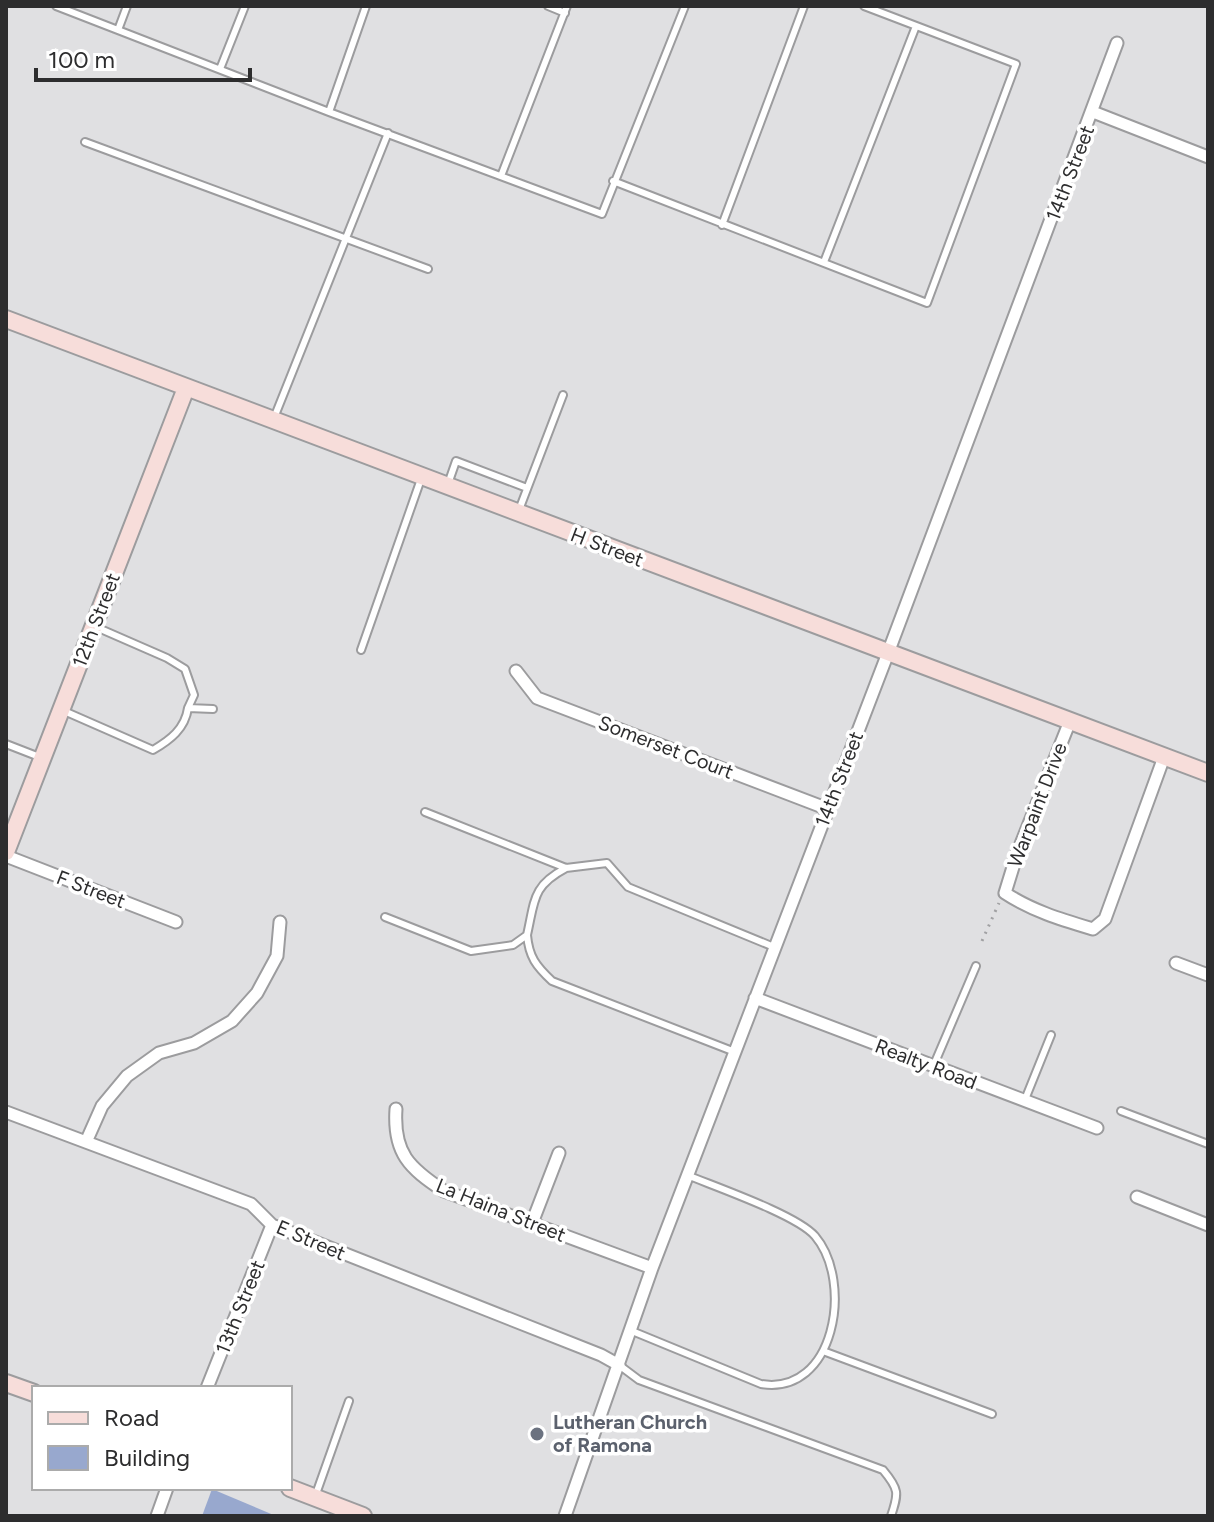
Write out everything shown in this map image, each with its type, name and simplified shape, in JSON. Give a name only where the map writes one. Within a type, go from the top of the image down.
[{"type":"street","name":"14th Street","points":[[565,1516],[652,1268],[1117,43]]},
{"type":"street","points":[[1093,112],[1208,157]]},
{"type":"street","name":"H Street","points":[[6,319],[1208,773]]},
{"type":"street","name":"12th Street","points":[[6,854],[186,388]]},
{"type":"street","name":"Somerset Court","points":[[516,671],[537,698],[828,809]]},
{"type":"street","name":"Warpaint Drive","points":[[1070,721],[1017,854],[1005,893],[1021,904],[1093,929],[1105,919],[1164,757]]},
{"type":"street","name":"F Street","points":[[6,854],[176,922]]},
{"type":"street","points":[[86,1142],[102,1106],[127,1076],[159,1053],[194,1043],[232,1021],[257,993],[277,956],[280,922]]},
{"type":"street","points":[[1176,963],[1208,975]]},
{"type":"street","name":"Realty Road","points":[[755,998],[1097,1128]]},
{"type":"street","name":"La Haina Street","points":[[396,1109],[395,1129],[405,1159],[418,1174],[444,1191],[652,1268]]},
{"type":"street","name":"E Street","points":[[6,1112],[251,1204],[272,1225],[601,1355],[619,1365]]},
{"type":"street","points":[[532,1223],[559,1153]]},
{"type":"street","points":[[1137,1197],[1208,1225]]},
{"type":"street","name":"13th Street","points":[[208,1386],[272,1225]]},
{"type":"street","points":[[6,1383],[32,1392]]},
{"type":"street","points":[[292,1489],[363,1516]]},
{"type":"street","points":[[157,1516],[166,1490]]},
{"type":"lane","points":[[56,6],[602,214],[685,6]]},
{"type":"lane","points":[[118,30],[127,6]]},
{"type":"lane","points":[[220,69],[245,6]]},
{"type":"lane","points":[[329,112],[366,6]]},
{"type":"lane","points":[[501,176],[566,9],[548,6]]},
{"type":"lane","points":[[722,225],[804,6]]},
{"type":"lane","points":[[613,181],[927,303],[1016,64],[864,6]]},
{"type":"lane","points":[[824,262],[916,26]]},
{"type":"lane","points":[[273,421],[388,133]]},
{"type":"lane","points":[[85,142],[428,269]]},
{"type":"lane","points":[[518,513],[563,395]]},
{"type":"lane","points":[[447,487],[456,461],[527,488]]},
{"type":"lane","points":[[361,650],[422,477]]},
{"type":"lane","points":[[61,710],[153,750],[174,737],[183,724],[194,695],[185,669],[93,626]]},
{"type":"lane","points":[[188,708],[213,709]]},
{"type":"lane","points":[[6,744],[42,758]]},
{"type":"lane","points":[[425,812],[566,868]]},
{"type":"lane","points":[[735,1052],[552,981],[534,964],[528,951],[527,935],[538,889],[549,877],[566,868],[607,863],[628,887],[774,947]]},
{"type":"lane","points":[[385,917],[471,951],[513,945],[527,935]]},
{"type":"lane","points":[[933,1067],[976,966]]},
{"type":"lane","points":[[1024,1102],[1051,1035]]},
{"type":"lane","points":[[1121,1111],[1208,1144]]},
{"type":"lane","points":[[632,1331],[761,1384],[773,1386],[795,1382],[810,1371],[827,1343],[836,1293],[831,1265],[815,1237],[798,1222],[687,1175]]},
{"type":"lane","points":[[823,1351],[992,1414]]},
{"type":"lane","points":[[619,1365],[639,1380],[883,1470],[896,1486],[897,1500],[891,1516]]},
{"type":"lane","points":[[315,1498],[349,1401]]},
{"type":"path","points":[[982,941],[994,910],[1005,893]]},
{"type":"building","points":[[212,1490],[214,1490],[276,1516],[202,1516]]},
{"type":"place","name":"Lutheran Church of Ramona","points":[[537,1434]]}]
